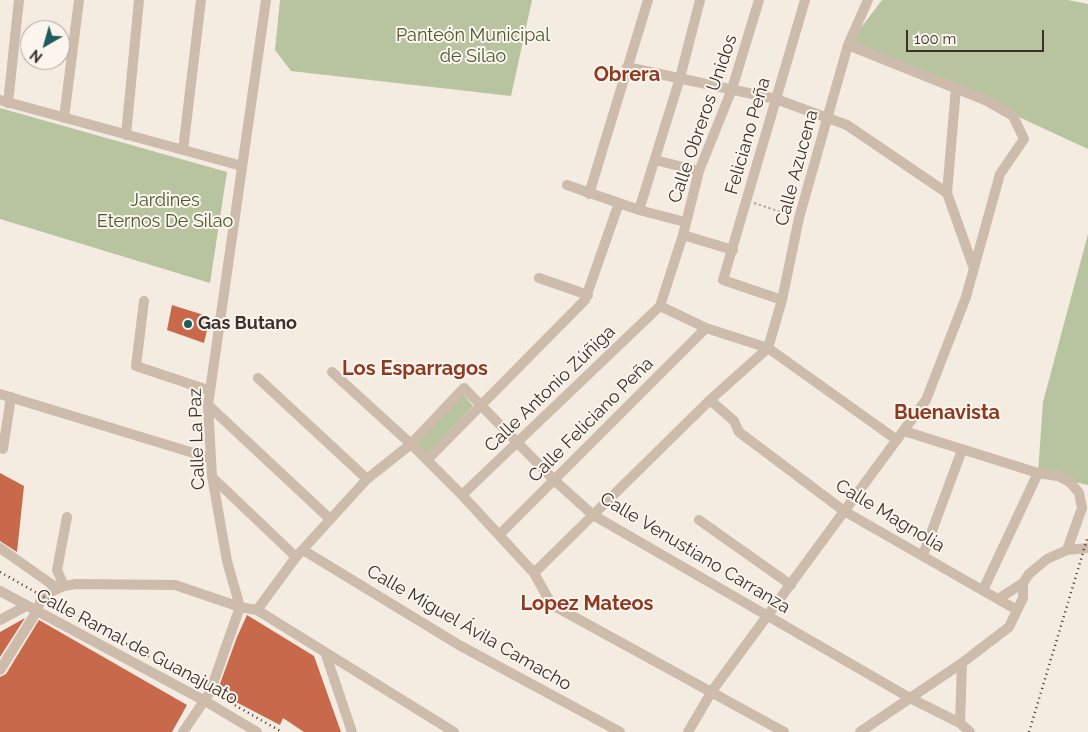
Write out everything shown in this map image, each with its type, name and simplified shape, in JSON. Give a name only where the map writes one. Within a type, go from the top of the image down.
[{"type":"street","points":[[19,0],[4,101],[242,166]]},
{"type":"street","points":[[64,118],[79,0]]},
{"type":"street","points":[[126,135],[139,0]]},
{"type":"street","points":[[183,150],[201,0]]},
{"type":"street","name":"Calle La Paz","points":[[240,607],[227,562],[212,476],[208,390],[266,0]]},
{"type":"street","points":[[589,194],[648,0]]},
{"type":"street","points":[[639,210],[680,78],[700,0]]},
{"type":"street","name":"Calle Obreros Unidos","points":[[660,306],[683,235],[699,171],[732,89],[759,0]]},
{"type":"street","name":"Feliciano Peña","points":[[782,300],[723,280],[805,0]]},
{"type":"street","name":"Calle Azucena","points":[[768,348],[782,300],[799,218],[826,119],[848,45],[868,0]]},
{"type":"street","points":[[688,732],[712,690],[926,400],[966,297],[973,266],[1000,174],[1024,139],[1013,116],[985,100],[848,45]]},
{"type":"street","points":[[627,67],[776,99],[826,119],[847,125],[947,193]]},
{"type":"street","points":[[956,88],[947,193],[973,266]]},
{"type":"street","points":[[655,160],[699,171]]},
{"type":"street","points":[[568,186],[639,210],[685,222]]},
{"type":"street","points":[[427,460],[588,295],[619,203]]},
{"type":"street","points":[[683,235],[733,250]]},
{"type":"street","points":[[540,278],[588,295]]},
{"type":"street","points":[[144,301],[136,366],[208,390]]},
{"type":"street","points":[[660,306],[706,328],[768,348],[897,440]]},
{"type":"street","name":"Calle Antonio Zúñiga","points":[[462,495],[660,306]]},
{"type":"street","name":"Calle Feliciano Peña","points":[[500,535],[706,328]]},
{"type":"street","points":[[534,573],[710,400],[768,348]]},
{"type":"street","points":[[332,372],[462,495],[534,573],[549,600],[556,607],[712,690],[784,732]]},
{"type":"street","points":[[258,378],[367,479]]},
{"type":"street","name":"Calle Venustiano Carranza","points":[[410,444],[464,388],[554,480],[593,514],[910,698],[960,723],[970,732]]},
{"type":"street","points":[[0,394],[210,458]]},
{"type":"street","points":[[3,449],[11,397]]},
{"type":"street","name":"Calle Magnolia","points":[[710,400],[734,421],[739,432],[844,511],[924,555],[1017,610]]},
{"type":"street","points":[[208,405],[330,519]]},
{"type":"street","points":[[904,431],[1038,473],[1058,476],[1070,482],[1079,493],[1082,508],[1067,550]]},
{"type":"street","points":[[257,610],[296,558],[330,519],[367,479],[410,444]]},
{"type":"street","points":[[924,555],[962,450]]},
{"type":"street","points":[[983,590],[1038,473]]},
{"type":"street","points":[[212,476],[296,558]]},
{"type":"street","points":[[61,587],[57,570],[67,516]]},
{"type":"street","points":[[699,520],[791,585]]},
{"type":"street","points":[[0,548],[61,587]]},
{"type":"street","points":[[998,599],[1023,584],[1029,574],[1048,559],[1067,550],[1088,548]]},
{"type":"street","name":"Calle Miguel Ávila Camacho","points":[[304,550],[459,645],[620,732]]},
{"type":"street","points":[[0,670],[37,611],[42,596],[61,587],[76,584],[176,585],[240,607],[257,610],[454,732]]},
{"type":"street","points":[[860,732],[962,663],[1009,627],[1023,598],[1023,584]]},
{"type":"street","name":"Calle Ramal de Guanajuato","points":[[0,591],[205,701],[258,732]]},
{"type":"street","points":[[0,600],[15,600]]},
{"type":"street","points":[[0,620],[26,606]]},
{"type":"street","points":[[183,732],[210,692],[240,607]]},
{"type":"street","points":[[326,654],[352,732]]},
{"type":"street","points":[[960,723],[962,663]]},
{"type":"path","points":[[746,201],[799,218]]},
{"type":"green space","name":"Panteón Municipal de Silao","points":[[280,0],[532,0],[511,96],[291,71],[275,50]]},
{"type":"green space","points":[[882,0],[1068,0],[1088,4],[1088,149],[956,88],[848,45]]},
{"type":"green space","name":"Jardines Eternos De Silao","points":[[0,108],[227,172],[210,283],[0,219]]},
{"type":"green space","points":[[1088,234],[1088,485],[1038,473],[1043,402]]},
{"type":"green space","points":[[462,393],[473,406],[427,455],[416,443]]},
{"type":"building","name":"Gas Butano","points":[[172,305],[210,317],[204,343],[167,330]]},
{"type":"building","points":[[0,473],[24,486],[17,552],[0,541]]},
{"type":"building","points":[[247,615],[314,656],[341,732],[304,732],[283,718],[280,725],[217,692]]},
{"type":"building","points":[[25,618],[0,657],[0,632]]},
{"type":"building","points":[[39,620],[187,705],[172,732],[0,732],[0,677],[6,674]]},
{"type":"railway","points":[[1029,732],[1088,536]]},
{"type":"railway","points":[[0,572],[282,732]]},
{"type":"place","name":"Gas Butano","points":[[188,324]]},
{"type":"district","name":"Obrera","points":[[627,75]]},
{"type":"district","name":"Los Esparragos","points":[[415,369]]},
{"type":"district","name":"Buenavista","points":[[947,413]]},
{"type":"district","name":"Lopez Mateos","points":[[587,604]]}]
